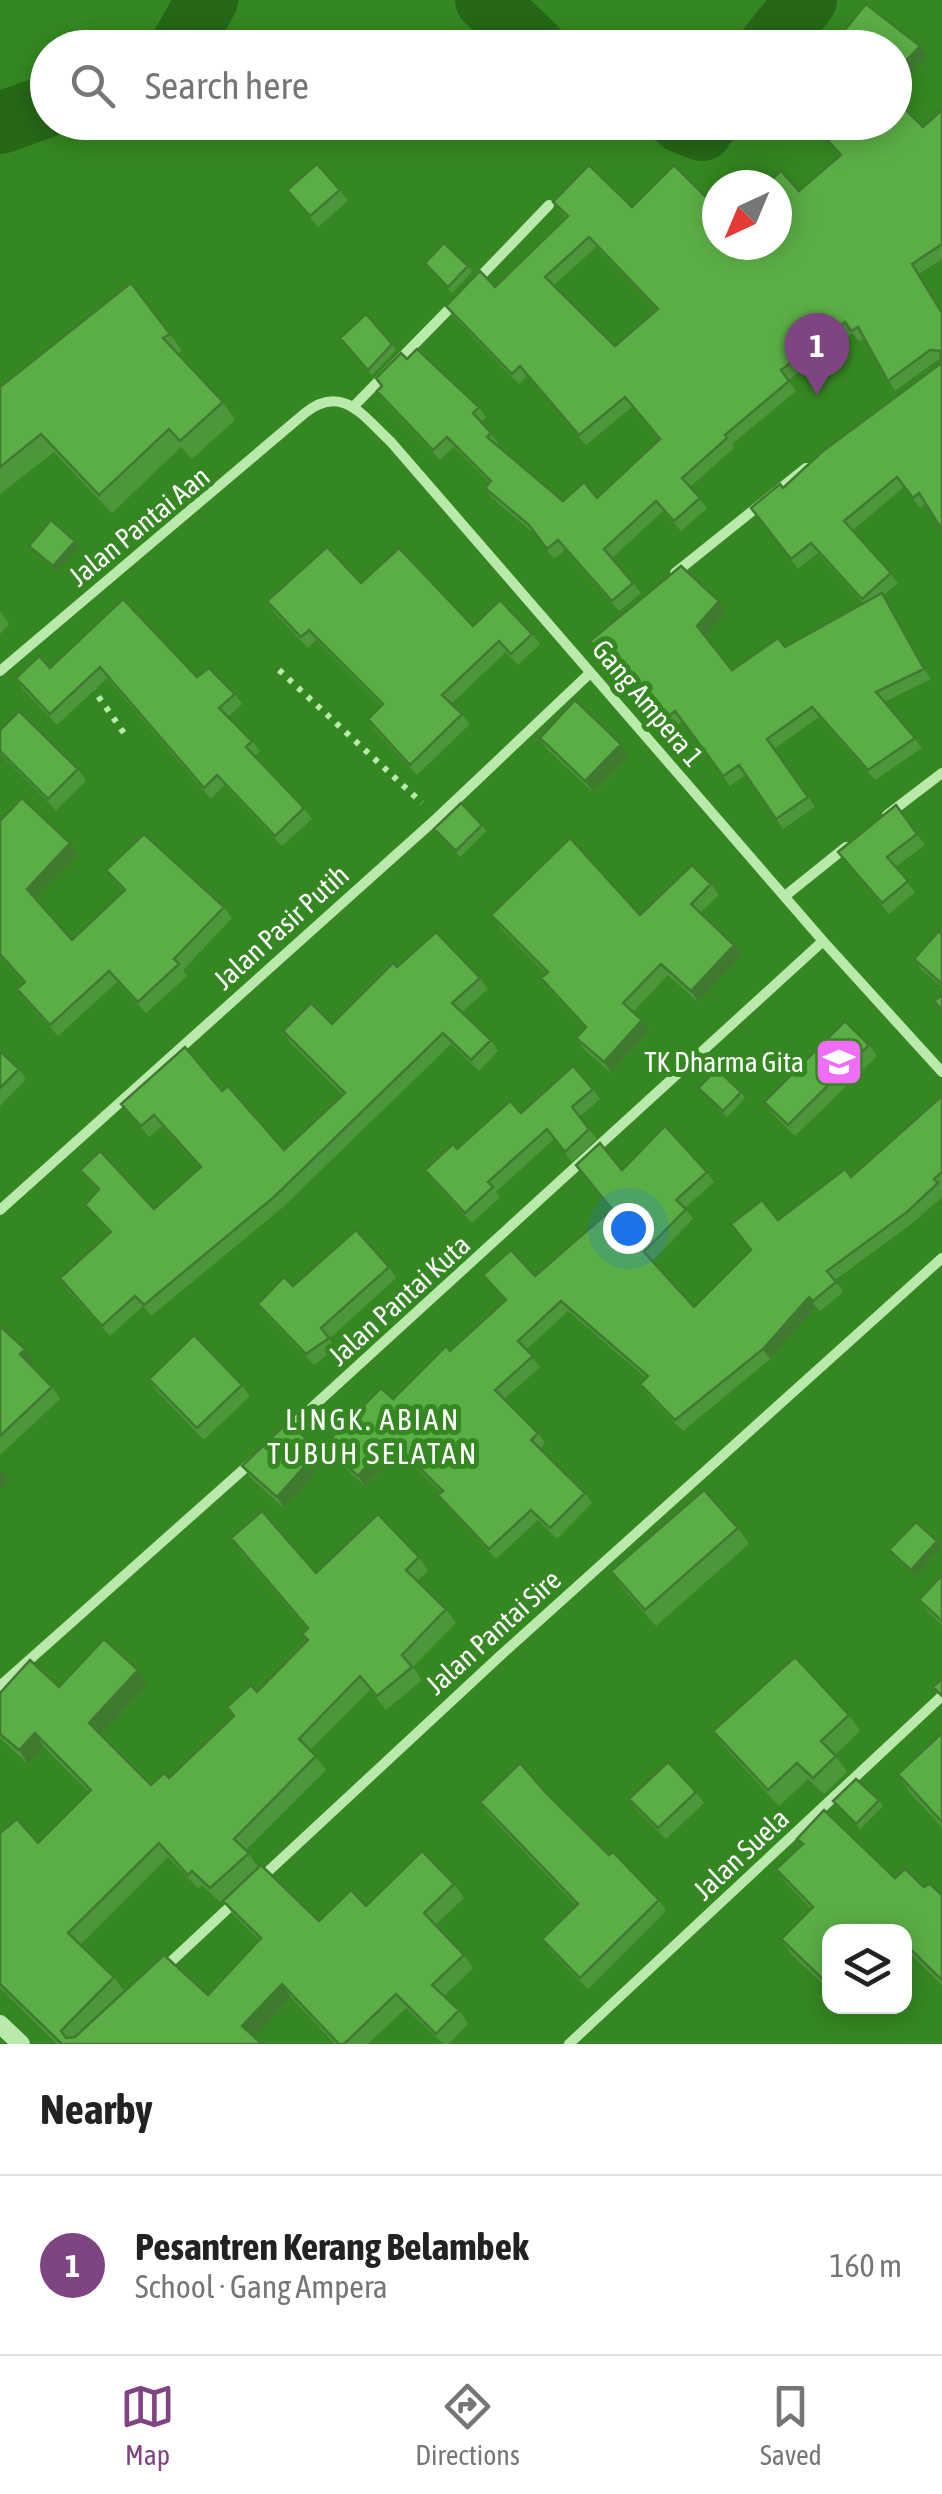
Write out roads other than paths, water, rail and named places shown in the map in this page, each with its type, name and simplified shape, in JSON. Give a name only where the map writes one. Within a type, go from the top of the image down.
[{"type":"street","points":[[353,408],[549,205]]},
{"type":"street","name":"Jalan Pantai Aan","points":[[0,672],[320,401],[334,398],[353,408]]},
{"type":"street","name":"Gang Ampera 1","points":[[353,408],[391,442],[579,655],[589,674],[823,942],[942,1072]]},
{"type":"street","points":[[657,588],[821,458]]},
{"type":"street","points":[[579,655],[592,644]]},
{"type":"street","name":"Jalan Pasir Putih","points":[[0,1210],[437,818],[589,674]]},
{"type":"street","points":[[881,819],[942,773]]},
{"type":"street","points":[[785,896],[854,841]]},
{"type":"street","name":"Jalan Pantai Kuta","points":[[279,1437],[823,942]]},
{"type":"street","name":"Jalan Pantai Sire","points":[[153,1978],[501,1655],[942,1258]]},
{"type":"street","points":[[0,1686],[265,1450]]},
{"type":"street","name":"Jalan Suela","points":[[569,2044],[942,1696]]},
{"type":"street","points":[[0,2024],[21,2044]]},
{"type":"waterway","points":[[190,30],[207,0]]},
{"type":"waterway","points":[[486,0],[517,30]]},
{"type":"waterway","points":[[782,30],[806,0]]},
{"type":"waterway","points":[[0,123],[30,112]]},
{"type":"place","name":"Pesantren Kerang Belambek","points":[[817,395]]},
{"type":"place","name":"TK Dharma Gita","points":[[839,1062]]},
{"type":"district","name":"LINGK. ABIAN TUBUH SELATAN","points":[[373,1437]]}]
